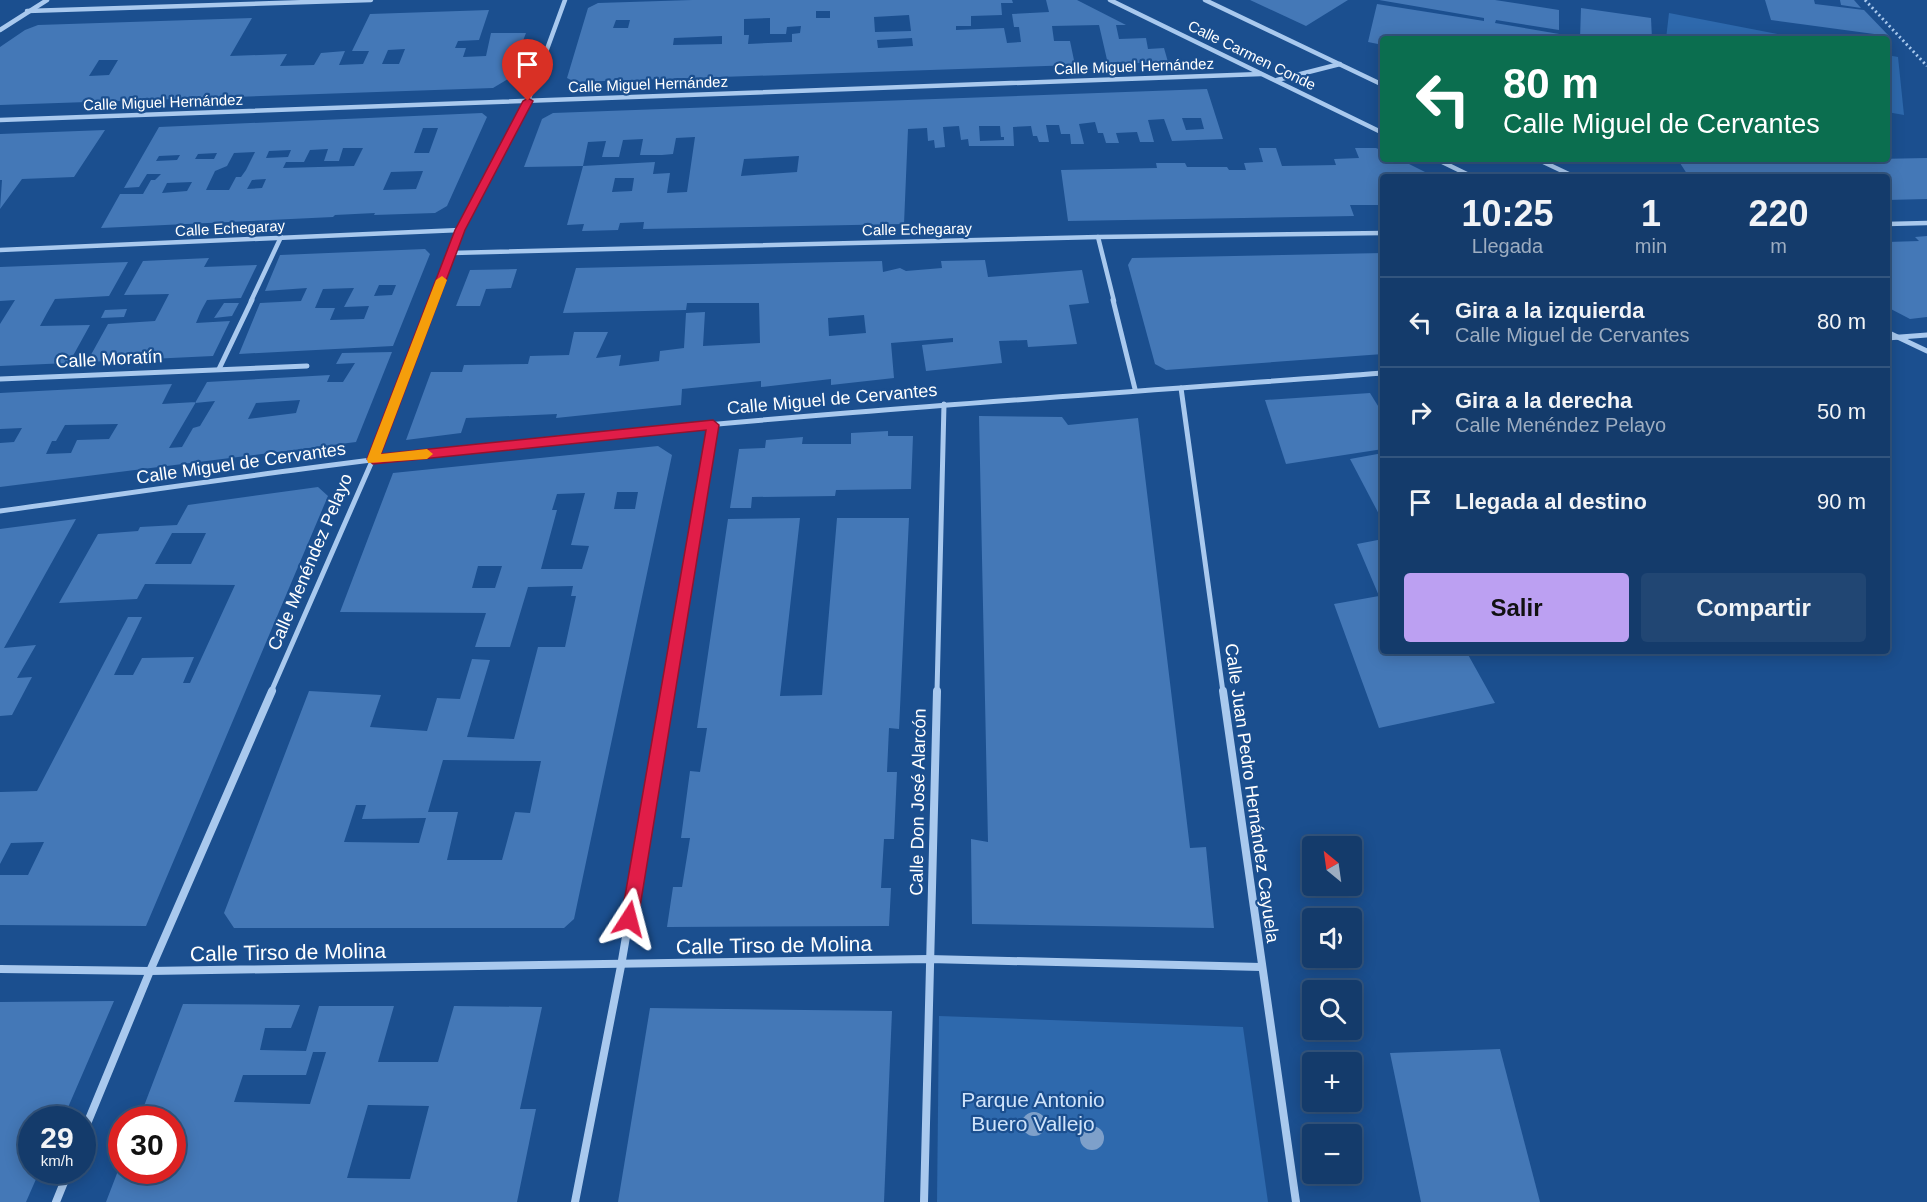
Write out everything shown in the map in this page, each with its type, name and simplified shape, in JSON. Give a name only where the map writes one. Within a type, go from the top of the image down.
[{"type":"street","points":[[0,30],[46,0]]},
{"type":"street","points":[[27,11],[371,0]]},
{"type":"street","name":"Calle Menéndez Pelayo","points":[[95,1106],[150,971],[373,459],[460,230],[528,101],[565,0]]},
{"type":"street","name":"Calle Carmen Conde","points":[[1110,0],[1380,132]]},
{"type":"street","points":[[1205,0],[1380,84]]},
{"type":"street","points":[[1277,80],[1340,64]]},
{"type":"street","name":"Calle Miguel Hernández","points":[[0,120],[1261,74]]},
{"type":"street","points":[[1443,162],[1467,174]]},
{"type":"street","points":[[1543,162],[1569,174]]},
{"type":"street","points":[[1890,224],[1927,223]]},
{"type":"street","name":"Calle Echegaray","points":[[0,250],[460,230]]},
{"type":"street","name":"Calle Echegaray","points":[[452,253],[1098,237],[1380,233]]},
{"type":"street","points":[[219,369],[281,237]]},
{"type":"street","points":[[1098,237],[1135,389]]},
{"type":"street","points":[[1890,333],[1927,351]]},
{"type":"street","points":[[1890,338],[1927,335]]},
{"type":"street","name":"Calle Moratín","points":[[0,379],[307,366]]},
{"type":"street","name":"Calle Miguel de Cervantes","points":[[0,511],[373,459],[713,425],[1135,389],[1181,388],[1380,373]]},
{"type":"street","name":"Calle Juan Pedro Hernández Cayuela","points":[[1181,388],[1296,1202]]},
{"type":"street","name":"Calle Don José Alarcón","points":[[924,1202],[944,404]]},
{"type":"street","points":[[575,1202],[621,966],[713,425]]},
{"type":"street","name":"Calle Tirso de Molina","points":[[0,969],[150,971],[621,966],[929,959],[1261,966]]},
{"type":"street","points":[[56,1202],[63,1184]]},
{"type":"path","points":[[1865,0],[1927,66]]},
{"type":"green space","points":[[1669,13],[1788,36],[1666,36]]},
{"type":"green space","points":[[1890,56],[1898,57],[1904,115],[1890,113]]},
{"type":"green space","name":"Parque Antonio Buero Vallejo","points":[[939,1016],[1243,1027],[1268,1202],[937,1202]]},
{"type":"building","points":[[692,0],[1012,0],[1013,3],[1001,3],[1002,15],[971,16],[971,26],[956,26],[956,30],[1004,28],[1007,43],[1021,42],[1019,27],[1014,27],[1012,14],[1049,12],[1046,0],[1077,0],[1126,25],[1116,25],[1119,39],[1146,38],[1148,49],[1164,48],[1168,62],[1108,64],[1099,25],[1052,26],[1054,41],[1070,41],[1075,65],[575,82],[567,78],[588,8],[598,3]],"holes":[[[816,11],[830,11],[830,18],[816,18]],[[909,15],[911,31],[875,32],[874,17]],[[770,18],[770,34],[786,34],[787,27],[801,26],[800,33],[792,34],[792,42],[748,44],[749,35],[744,35],[744,19]],[[616,20],[630,20],[628,28],[613,28]],[[722,36],[722,44],[673,45],[674,38]],[[912,38],[913,46],[878,48],[877,40]]]},
{"type":"building","points":[[1250,0],[1348,0],[1306,26]]},
{"type":"building","points":[[1379,0],[1495,0],[1559,10],[1559,30],[1496,20],[1495,23],[1571,36],[1380,36],[1380,44],[1368,42],[1377,4],[1484,21],[1484,18]]},
{"type":"building","points":[[1765,0],[1814,0],[1815,4],[1864,10],[1889,36],[1771,20]]},
{"type":"building","points":[[1840,0],[1854,0],[1861,8],[1841,5]]},
{"type":"building","points":[[1581,8],[1651,18],[1652,36],[1580,36]]},
{"type":"building","points":[[489,10],[479,40],[458,41],[455,48],[466,48],[463,57],[486,56],[491,33],[526,33],[508,79],[493,88],[0,105],[0,47],[25,30],[38,25],[252,18],[230,56],[287,54],[280,66],[314,65],[321,53],[345,51],[339,65],[363,64],[369,51],[352,51],[370,14]],"holes":[[[405,49],[399,64],[382,64],[388,50]],[[99,60],[118,60],[109,75],[89,76]]]},
{"type":"building","points":[[1207,89],[1223,139],[1172,141],[1164,119],[1148,120],[1154,142],[1140,142],[1137,132],[1116,133],[1119,143],[1106,143],[1103,133],[1098,133],[1095,122],[1079,124],[1084,144],[1071,144],[1070,134],[1061,134],[1059,125],[1046,125],[1049,142],[1039,142],[1037,136],[1033,136],[1031,126],[1013,127],[1014,146],[969,146],[968,139],[961,140],[959,126],[943,127],[945,147],[935,148],[934,140],[928,141],[927,128],[908,129],[904,224],[643,229],[644,222],[620,223],[618,230],[582,231],[584,224],[567,225],[583,166],[524,167],[542,119],[553,113]],"holes":[[[1182,118],[1201,118],[1204,129],[1186,130]],[[979,126],[1000,126],[1001,137],[1004,137],[1004,140],[980,141]],[[695,137],[687,192],[667,193],[670,173],[653,174],[655,162],[583,166],[588,142],[606,141],[602,157],[619,157],[623,140],[643,139],[640,155],[662,155],[673,154],[676,138]],[[799,156],[797,172],[741,176],[744,159]],[[615,178],[634,178],[632,191],[612,192]]]},
{"type":"building","points":[[482,113],[487,117],[447,206],[435,213],[374,215],[375,213],[101,228],[120,194],[143,194],[151,180],[155,180],[161,174],[147,174],[139,187],[124,188],[159,127]],"holes":[[[423,128],[438,128],[429,153],[414,153]],[[343,148],[363,148],[354,166],[283,168],[286,162],[304,162],[310,150],[328,149],[324,161],[339,161]],[[291,150],[288,157],[266,158],[269,151]],[[255,152],[246,170],[241,177],[236,177],[229,190],[206,190],[215,171],[227,166],[234,153]],[[217,153],[214,159],[195,159],[198,154]],[[180,155],[177,160],[156,161],[159,156]],[[423,171],[416,189],[383,190],[391,172]],[[266,179],[262,188],[247,189],[252,180]],[[192,182],[187,191],[162,193],[167,183]]]},
{"type":"building","points":[[105,130],[74,177],[22,179],[0,209],[2,180],[0,180],[0,134]]},
{"type":"building","points":[[1259,148],[1276,148],[1282,166],[1336,165],[1334,159],[1359,158],[1355,148],[1376,148],[1380,150],[1380,162],[1405,162],[1429,174],[1380,174],[1380,205],[1350,205],[1354,216],[1068,221],[1061,170],[1157,168],[1156,163],[1185,163],[1187,167],[1227,167],[1229,170],[1246,170],[1244,163],[1263,162]]},
{"type":"building","points":[[1927,158],[1927,199],[1890,200],[1890,174],[1687,174],[1680,163],[1890,162],[1890,159]]},
{"type":"building","points":[[1927,236],[1927,317],[1910,319],[1890,309],[1890,242],[1919,241],[1915,237]]},
{"type":"building","points":[[425,249],[430,254],[393,346],[239,354],[260,303],[301,301],[307,288],[265,291],[280,255]],"holes":[[[379,285],[396,285],[392,295],[374,296]],[[354,288],[344,307],[369,306],[364,319],[330,320],[335,308],[315,308],[323,289]]]},
{"type":"building","points":[[1380,253],[1380,354],[1166,370],[1155,364],[1128,265],[1132,258]]},
{"type":"building","points":[[209,258],[204,267],[257,265],[241,298],[207,300],[201,311],[196,323],[230,321],[213,356],[87,362],[108,324],[155,321],[169,294],[124,295],[143,261]]},
{"type":"building","points":[[985,260],[988,277],[1082,270],[1089,303],[1069,305],[1077,344],[1028,347],[1027,340],[999,341],[1002,363],[926,371],[922,345],[953,342],[953,338],[891,343],[894,378],[831,385],[831,379],[761,387],[761,381],[682,389],[681,405],[556,418],[557,414],[466,418],[461,433],[406,440],[431,372],[462,372],[464,365],[528,364],[530,356],[569,355],[574,332],[608,332],[596,358],[621,355],[619,366],[659,361],[660,351],[684,348],[686,313],[705,312],[703,346],[760,343],[759,303],[687,303],[686,310],[563,313],[576,268],[882,261],[883,272],[900,268],[906,271],[942,268],[941,261]],"holes":[[[864,315],[866,333],[829,336],[828,318]]]},
{"type":"building","points":[[128,262],[109,296],[55,299],[40,326],[90,325],[69,363],[0,366],[0,324],[15,300],[0,301],[0,267]]},
{"type":"building","points":[[517,269],[511,288],[486,289],[480,306],[456,306],[470,270]]},
{"type":"building","points":[[224,303],[239,303],[232,316],[214,318]]},
{"type":"building","points":[[127,309],[124,317],[101,318],[105,310]]},
{"type":"building","points":[[392,352],[356,442],[0,487],[0,443],[14,442],[22,428],[0,429],[0,393],[172,384],[162,404],[196,402],[207,382],[330,375],[327,382],[343,382],[355,363],[336,364],[342,353]],"holes":[[[300,400],[296,413],[248,419],[256,403]],[[215,401],[200,426],[193,428],[182,447],[169,448],[195,403]],[[118,424],[109,439],[77,440],[71,453],[46,454],[52,441],[56,441],[65,425]]]},
{"type":"building","points":[[1370,393],[1380,409],[1380,449],[1286,464],[1265,400]]},
{"type":"building","points":[[979,416],[1062,417],[1068,425],[1138,418],[1190,848],[1206,847],[1214,928],[972,924],[971,839],[988,842]]},
{"type":"building","points":[[888,431],[888,436],[913,436],[911,489],[836,490],[835,496],[752,497],[751,508],[730,508],[739,449],[765,448],[766,440],[803,437],[802,444],[851,444],[851,433]]},
{"type":"building","points":[[658,446],[672,455],[574,919],[564,928],[234,928],[224,913],[309,691],[381,695],[370,727],[427,731],[437,698],[460,699],[472,659],[490,660],[467,737],[514,739],[538,647],[565,647],[576,596],[571,596],[573,586],[528,587],[510,647],[475,647],[486,613],[340,612],[393,473]],"holes":[[[617,492],[638,492],[635,509],[614,509]],[[585,493],[571,545],[589,546],[582,569],[541,569],[557,510],[552,510],[557,494]],[[478,566],[502,566],[495,588],[472,588]],[[443,760],[541,761],[530,813],[515,812],[502,860],[447,860],[458,812],[428,812]],[[356,805],[366,805],[362,819],[426,818],[419,843],[344,842]]]},
{"type":"building","points":[[1380,454],[1380,516],[1350,459]]},
{"type":"building","points":[[318,487],[328,496],[146,926],[0,925],[0,875],[28,875],[44,842],[11,843],[0,864],[0,792],[37,791],[128,617],[142,617],[114,675],[133,675],[142,658],[194,657],[183,683],[190,683],[235,585],[145,584],[137,599],[59,603],[98,534],[138,531],[140,527],[177,525],[188,505]],"holes":[[[172,533],[206,533],[191,564],[155,564]]]},
{"type":"building","points":[[800,518],[780,696],[822,695],[837,518],[909,518],[899,729],[889,728],[887,772],[897,772],[894,839],[884,839],[881,888],[891,888],[889,926],[667,927],[673,887],[682,887],[690,838],[681,838],[690,771],[700,772],[707,728],[697,728],[728,519]]},
{"type":"building","points":[[76,519],[4,648],[36,645],[17,678],[32,677],[12,715],[0,716],[0,529]]},
{"type":"building","points":[[1380,540],[1380,654],[1468,654],[1495,703],[1379,728],[1334,604],[1379,596],[1357,544]]},
{"type":"building","points":[[114,1001],[69,1106],[18,1106],[18,1184],[34,1184],[26,1202],[0,1202],[0,1002]]},
{"type":"building","points":[[183,1004],[300,1005],[291,1028],[265,1028],[260,1050],[306,1051],[319,1006],[394,1006],[378,1062],[438,1062],[454,1006],[542,1007],[520,1109],[536,1109],[517,1202],[106,1202],[113,1184],[186,1184],[186,1106],[144,1106]],"holes":[[[313,1052],[326,1052],[310,1104],[234,1102],[243,1075],[306,1075]],[[368,1105],[429,1106],[410,1179],[347,1178]]]},
{"type":"building","points":[[650,1008],[892,1011],[884,1202],[618,1202]]},
{"type":"building","points":[[1500,1049],[1540,1202],[1421,1202],[1390,1053]]},
{"type":"slow traffic","points":[[427,454],[373,459],[442,280]]},
{"type":"route","points":[[528,101],[460,230],[373,459],[713,425],[629,919]]}]
